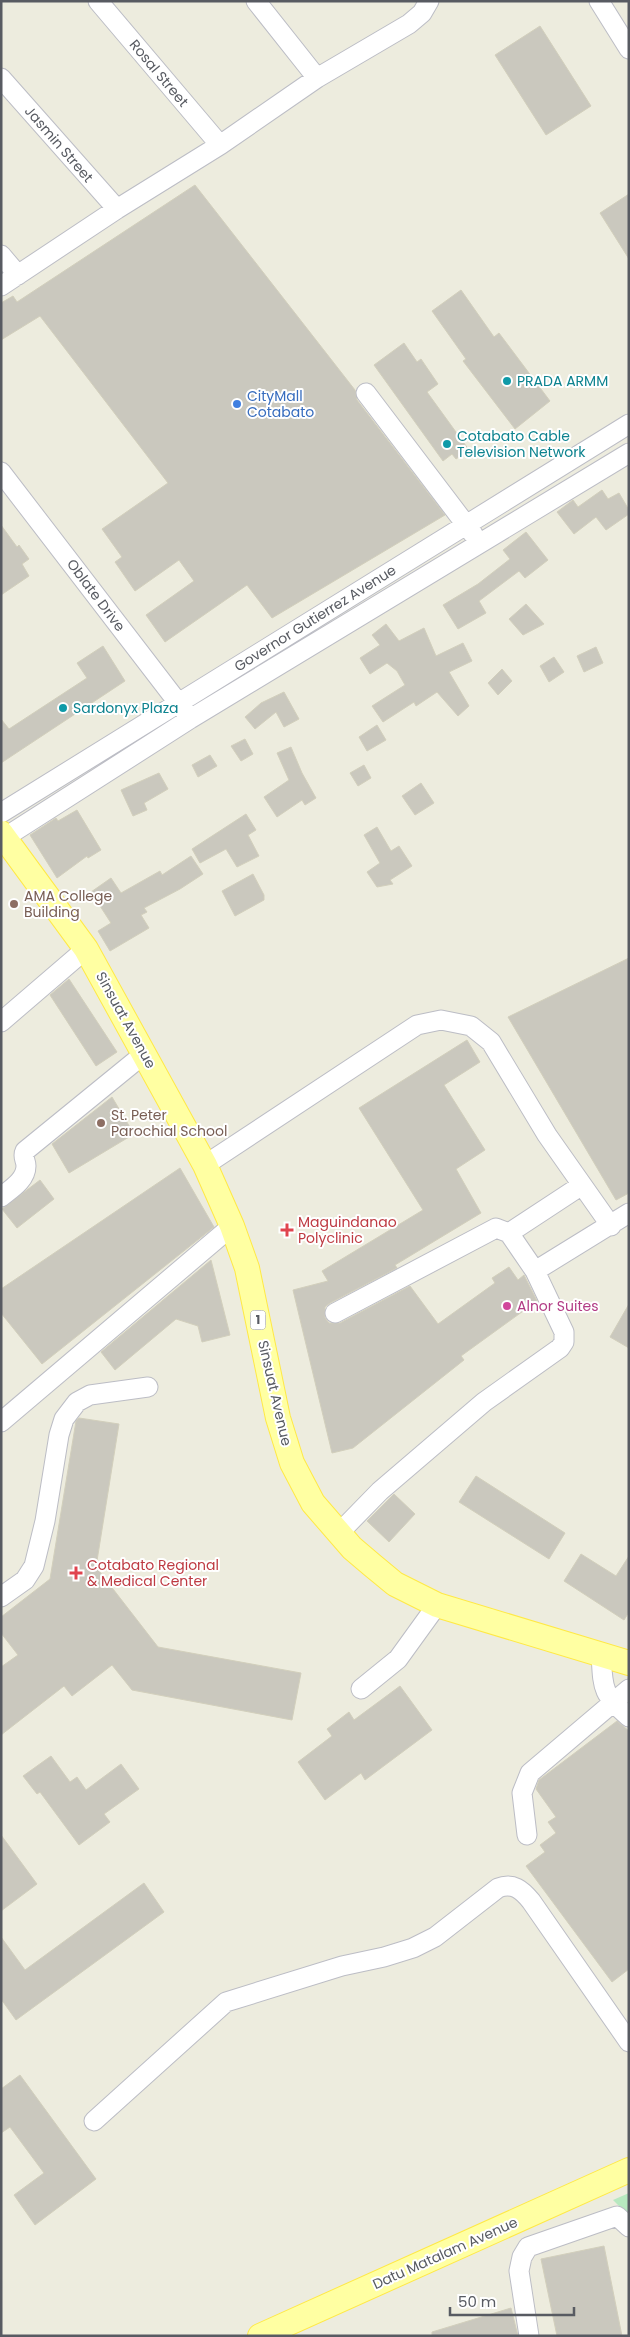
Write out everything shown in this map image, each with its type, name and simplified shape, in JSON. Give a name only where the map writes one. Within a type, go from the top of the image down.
[{"type":"main road","name":"Sinsuat Avenue","points":[[4,840],[86,949],[205,1165],[232,1226],[247,1268],[278,1418],[292,1463],[313,1503],[339,1533],[395,1584],[437,1605],[629,1663]]},
{"type":"main road","name":"Datu Matalam Avenue","points":[[260,2336],[629,2170]]},
{"type":"street","name":"Rosal Street","points":[[98,1],[220,145]]},
{"type":"street","points":[[256,1],[317,78]]},
{"type":"street","points":[[1,286],[117,209],[220,145],[317,78],[409,24],[422,13],[429,1]]},
{"type":"street","points":[[599,1],[629,49]]},
{"type":"street","name":"Jasmin Street","points":[[1,78],[117,209]]},
{"type":"street","points":[[1,255],[18,275]]},
{"type":"street","points":[[366,393],[480,544]]},
{"type":"street","name":"Governor Gutierrez Avenue","points":[[1,813],[629,424]]},
{"type":"street","name":"Governor Gutierrez Avenue","points":[[4,840],[190,719],[629,453]]},
{"type":"street","name":"Oblate Drive","points":[[1,472],[190,719]]},
{"type":"street","points":[[1,1022],[86,949]]},
{"type":"street","points":[[205,1165],[417,1025],[441,1020],[471,1026],[491,1042],[547,1135],[611,1226]]},
{"type":"street","points":[[1,1197],[24,1176],[26,1169],[23,1154],[25,1151],[144,1054]]},
{"type":"street","points":[[509,1232],[582,1185]]},
{"type":"street","points":[[535,1271],[611,1226],[629,1213]]},
{"type":"street","points":[[1,1422],[232,1226]]},
{"type":"street","points":[[335,1313],[496,1228],[509,1232],[535,1271],[564,1332],[563,1344],[484,1402],[380,1491],[339,1533]]},
{"type":"street","points":[[1,1597],[25,1580],[34,1566],[45,1521],[59,1435],[64,1419],[72,1407],[82,1397],[148,1387]]},
{"type":"street","points":[[361,1689],[398,1659],[437,1605]]},
{"type":"street","points":[[601,1653],[604,1689],[613,1703],[629,1717]]},
{"type":"street","points":[[527,1835],[522,1793],[530,1773],[629,1689]]},
{"type":"street","points":[[94,2121],[226,2002],[342,1966],[384,1957],[413,1948],[435,1937],[498,1888],[510,1885],[522,1891],[532,1902],[629,2042]]},
{"type":"street","points":[[529,2336],[519,2271],[520,2262],[528,2247],[617,2216],[629,2227]]},
{"type":"green space","points":[[629,2193],[629,2216],[613,2200]]},
{"type":"building","points":[[540,26],[591,106],[546,135],[495,55]]},
{"type":"building","name":"CityMall Cotabato","points":[[195,185],[355,390],[357,400],[445,515],[272,618],[247,585],[165,642],[146,615],[194,581],[179,560],[135,591],[115,562],[122,557],[102,529],[168,483],[40,316],[1,340],[1,303],[13,296],[17,302]]},
{"type":"building","points":[[629,194],[629,259],[600,213]]},
{"type":"building","name":"PRADA ARMM","points":[[461,290],[494,337],[499,333],[550,401],[515,429],[463,361],[466,359],[432,311]]},
{"type":"building","points":[[404,343],[417,362],[421,359],[438,384],[427,392],[469,450],[456,459],[452,454],[443,461],[374,365]]},
{"type":"building","points":[[602,490],[608,499],[619,493],[629,510],[629,514],[606,530],[596,517],[574,534],[557,512],[573,500],[578,507]]},
{"type":"building","points":[[1,525],[17,547],[19,545],[29,559],[22,564],[29,576],[1,595]]},
{"type":"building","points":[[526,532],[548,560],[525,578],[519,571],[479,601],[486,613],[458,629],[443,605],[478,584],[510,559],[503,550]]},
{"type":"building","points":[[526,604],[544,624],[523,635],[509,619]]},
{"type":"building","points":[[386,624],[399,641],[424,628],[436,656],[463,643],[472,661],[449,672],[469,706],[458,716],[437,692],[416,706],[414,702],[383,722],[372,706],[405,685],[397,671],[387,663],[370,674],[360,658],[380,645],[372,635]]},
{"type":"building","name":"Sardonyx Plaza","points":[[103,646],[125,681],[1,763],[1,719],[9,729],[87,678],[77,663]]},
{"type":"building","points":[[596,647],[603,663],[584,672],[577,656]]},
{"type":"building","points":[[554,657],[564,672],[549,682],[540,666]]},
{"type":"building","points":[[502,669],[512,681],[498,695],[488,683]]},
{"type":"building","points":[[284,692],[299,719],[284,727],[276,712],[255,729],[245,717],[261,703]]},
{"type":"building","points":[[377,725],[386,740],[367,751],[359,737]]},
{"type":"building","points":[[245,739],[253,754],[241,761],[231,746]]},
{"type":"building","points":[[291,747],[302,773],[316,798],[305,805],[302,800],[277,817],[264,797],[289,780],[277,753]]},
{"type":"building","points":[[210,755],[217,766],[198,777],[192,765]]},
{"type":"building","points":[[364,765],[371,778],[358,786],[350,773]]},
{"type":"building","points":[[159,773],[168,789],[144,803],[147,810],[133,816],[121,790]]},
{"type":"building","points":[[421,783],[434,803],[415,815],[402,796]]},
{"type":"building","points":[[77,810],[101,850],[88,858],[87,856],[57,878],[30,835],[56,818],[58,821]]},
{"type":"building","points":[[246,814],[256,830],[248,835],[259,856],[237,867],[226,849],[200,863],[192,849]]},
{"type":"building","points":[[377,827],[391,851],[399,846],[412,866],[390,880],[393,884],[377,887],[367,872],[380,863],[364,835]]},
{"type":"building","points":[[191,856],[203,874],[180,889],[144,908],[147,912],[141,915],[149,928],[110,951],[98,931],[111,923],[91,892],[111,878],[121,893],[160,871],[162,875]]},
{"type":"building","points":[[253,874],[264,895],[264,900],[235,916],[222,891]]},
{"type":"building","points":[[629,958],[629,1193],[616,1200],[508,1017]]},
{"type":"building","points":[[69,979],[117,1052],[96,1066],[50,995]]},
{"type":"building","points":[[467,1040],[480,1062],[444,1085],[485,1150],[456,1169],[481,1213],[395,1265],[397,1268],[330,1303],[325,1307],[325,1318],[329,1323],[340,1323],[410,1286],[438,1324],[495,1283],[492,1278],[509,1267],[518,1280],[524,1275],[537,1301],[461,1356],[464,1360],[353,1448],[332,1453],[293,1290],[328,1281],[322,1271],[423,1210],[359,1108]]},
{"type":"building","points":[[112,1097],[134,1134],[69,1173],[52,1144]]},
{"type":"building","points":[[180,1168],[214,1227],[42,1364],[1,1313],[1,1289]]},
{"type":"building","points":[[40,1180],[54,1199],[17,1228],[2,1209]]},
{"type":"building","points":[[211,1260],[230,1335],[202,1342],[198,1326],[176,1319],[115,1370],[101,1352]]},
{"type":"building","points":[[629,1304],[629,1348],[610,1337]]},
{"type":"building","name":"Cotabato Regional & Medical Center","points":[[79,1418],[119,1424],[96,1567],[158,1647],[301,1673],[292,1720],[132,1690],[112,1665],[72,1696],[64,1686],[1,1735],[1,1667],[18,1655],[1,1633],[1,1617],[50,1579],[76,1421]]},
{"type":"building","points":[[476,1476],[565,1533],[549,1559],[459,1502]]},
{"type":"building","points":[[394,1494],[415,1514],[389,1542],[367,1521]]},
{"type":"building","points":[[581,1554],[616,1576],[629,1556],[629,1612],[624,1620],[564,1581]]},
{"type":"building","points":[[400,1686],[432,1730],[365,1780],[361,1773],[325,1800],[298,1762],[332,1736],[327,1729],[349,1712],[354,1720]]},
{"type":"building","points":[[617,1721],[629,1731],[629,1969],[612,1982],[526,1866],[545,1852],[540,1845],[556,1833],[548,1822],[556,1817],[536,1789],[539,1780]]},
{"type":"building","points":[[51,1756],[70,1782],[77,1777],[86,1790],[121,1764],[139,1789],[104,1814],[110,1822],[79,1845],[40,1792],[37,1794],[23,1776]]},
{"type":"building","points":[[1,1835],[37,1884],[1,1911]]},
{"type":"building","points":[[144,1883],[164,1912],[16,2020],[1,1999],[1,1937],[25,1970]]},
{"type":"building","points":[[20,2075],[96,2179],[35,2225],[14,2195],[44,2173],[10,2127],[1,2133],[1,2089]]},
{"type":"building","points":[[604,2246],[622,2336],[557,2336],[541,2259]]},
{"type":"building","points":[[511,2308],[518,2336],[432,2336],[432,2332]]},
{"type":"place","name":"PRADA ARMM","points":[[507,381]]},
{"type":"place","name":"CityMall Cotabato","points":[[237,404]]},
{"type":"place","name":"Cotabato Cable Television Network","points":[[447,444]]},
{"type":"place","name":"Sardonyx Plaza","points":[[63,708]]},
{"type":"place","name":"AMA College Building","points":[[14,904]]},
{"type":"place","name":"St. Peter Parochial School","points":[[101,1123]]},
{"type":"place","name":"Maguindanao Polyclinic","points":[[287,1230]]},
{"type":"place","name":"Alnor Suites","points":[[507,1306]]},
{"type":"place","name":"Cotabato Regional & Medical Center","points":[[76,1573]]}]
